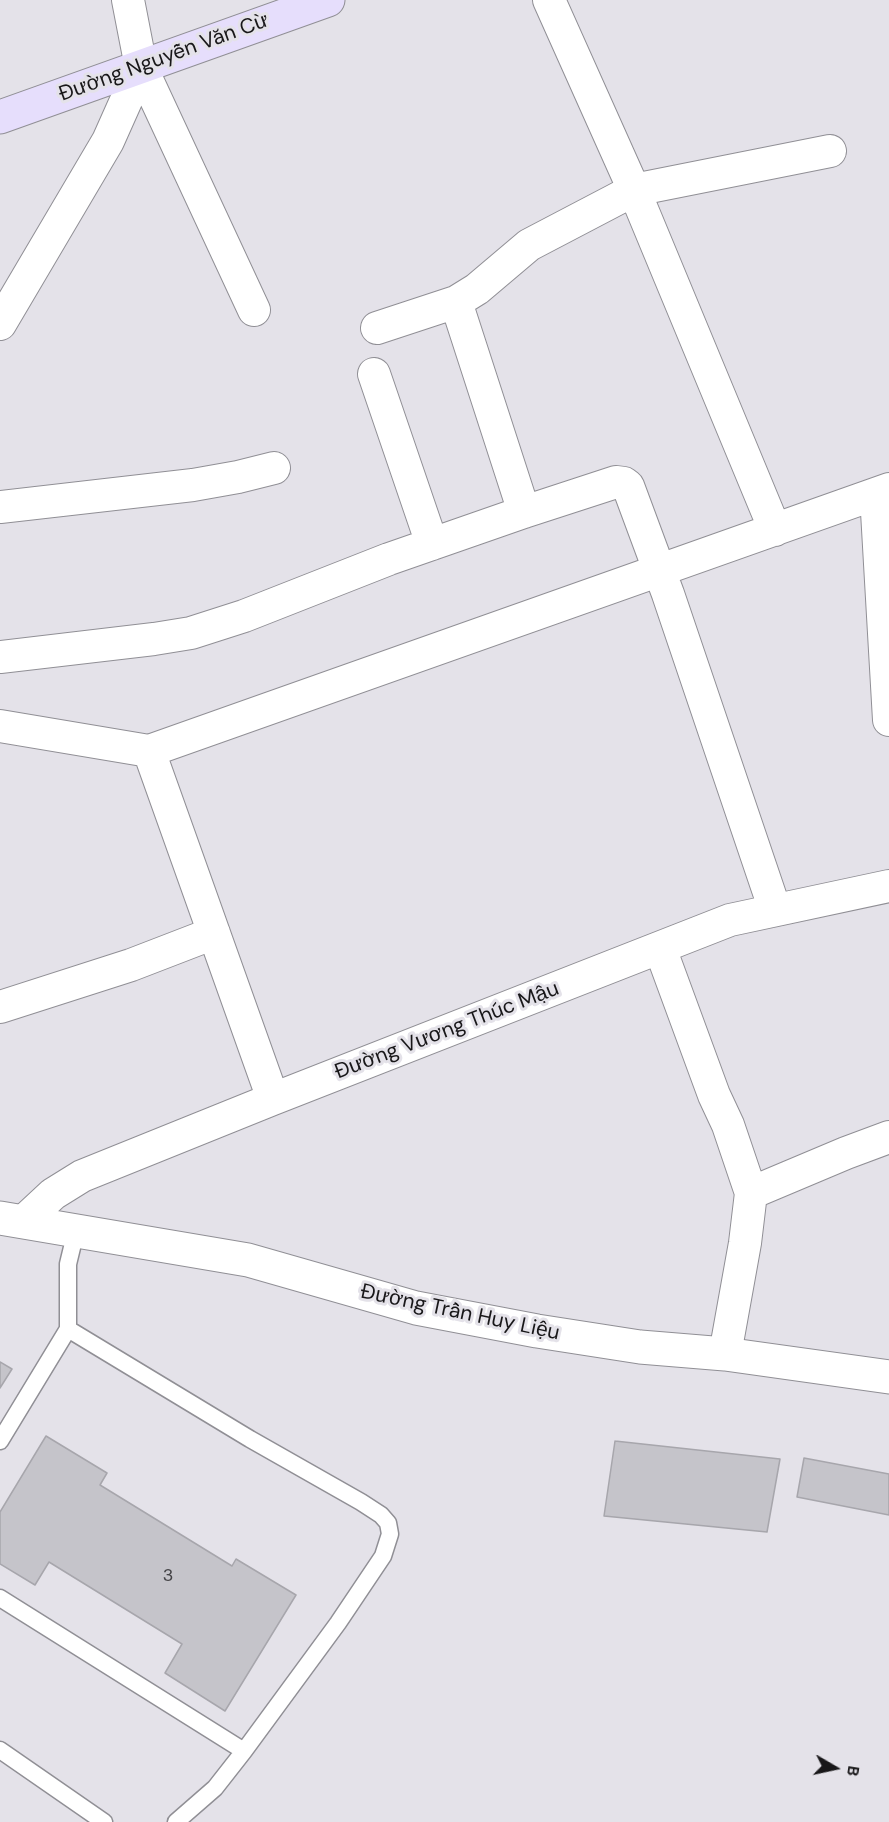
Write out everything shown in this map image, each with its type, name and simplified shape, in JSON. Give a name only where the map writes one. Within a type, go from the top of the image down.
[{"type":"main road","name":"Đường Nguyễn Văn Cừ","points":[[0,117],[328,0]]},
{"type":"street","points":[[128,0],[141,66],[254,310]]},
{"type":"street","points":[[549,0],[634,190],[775,530]]},
{"type":"street","points":[[0,324],[108,141],[141,66]]},
{"type":"street","points":[[377,328],[456,302],[477,289],[529,245],[634,190],[830,151]]},
{"type":"street","points":[[456,302],[524,512]]},
{"type":"street","points":[[374,374],[432,544]]},
{"type":"street","points":[[0,507],[193,485],[274,468]]},
{"type":"street","points":[[0,657],[191,633],[244,616],[432,544],[524,512],[616,482],[624,483],[628,486],[659,570],[775,910]]},
{"type":"street","points":[[0,726],[149,751],[882,492],[889,720]]},
{"type":"street","points":[[149,751],[273,1099]]},
{"type":"street","name":"Đường Vương Thúc Mậu","points":[[12,1220],[82,1176],[730,920],[889,886]]},
{"type":"street","points":[[0,1008],[131,965],[214,933]]},
{"type":"street","points":[[660,948],[714,1095],[728,1125],[751,1193],[745,1243],[725,1354]]},
{"type":"street","points":[[751,1193],[889,1137]]},
{"type":"street","name":"Đường Trần Huy Liệu","points":[[12,1220],[248,1260],[416,1308],[526,1329],[640,1347],[725,1354],[889,1377]]},
{"type":"lane","points":[[0,1441],[68,1329],[68,1264],[76,1231]]},
{"type":"lane","points":[[68,1329],[250,1439],[361,1502],[381,1515],[388,1523],[390,1534],[383,1556],[338,1623],[215,1788],[176,1822]]},
{"type":"lane","points":[[0,1598],[244,1751]]},
{"type":"lane","points":[[0,1750],[104,1822]]},
{"type":"building","points":[[0,1362],[12,1369],[0,1388]]},
{"type":"building","points":[[46,1436],[107,1473],[100,1485],[232,1566],[236,1559],[296,1595],[225,1711],[165,1673],[182,1644],[49,1562],[35,1585],[0,1564],[0,1512]]},
{"type":"building","points":[[615,1441],[780,1459],[767,1532],[604,1516]]},
{"type":"building","points":[[804,1458],[889,1474],[889,1515],[797,1497]]}]
